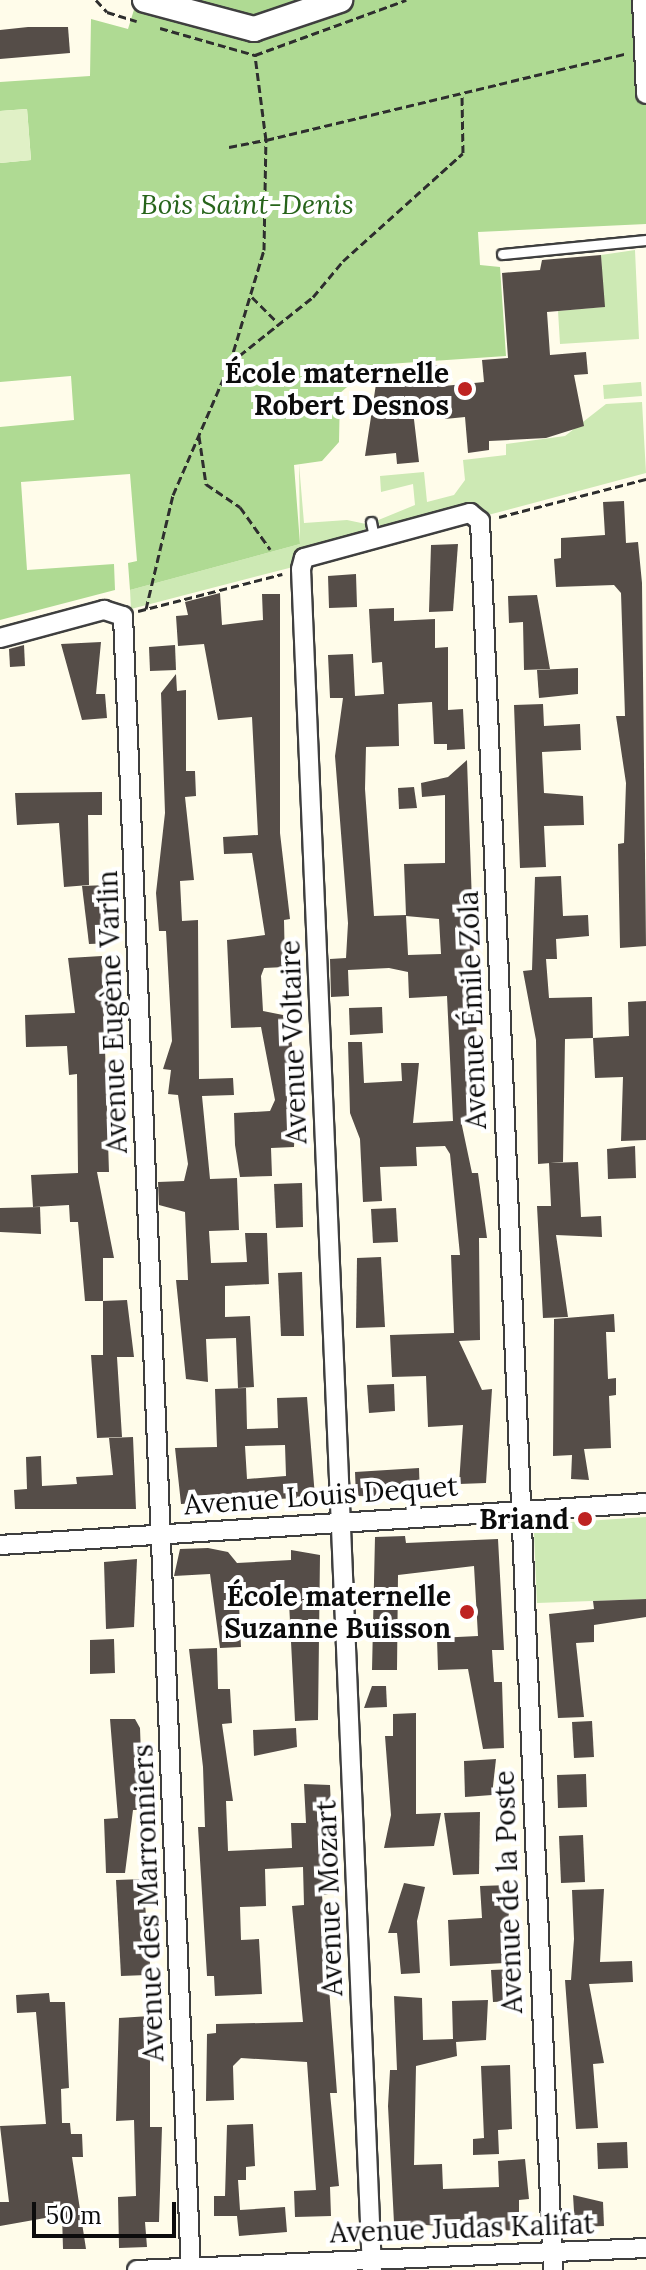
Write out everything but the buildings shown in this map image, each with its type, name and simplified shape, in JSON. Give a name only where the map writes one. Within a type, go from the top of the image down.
[{"type":"street","points":[[145,0],[254,29],[340,0]]},
{"type":"street","points":[[642,0],[646,94]]},
{"type":"street","points":[[302,564],[373,530],[475,517]]},
{"type":"street","name":"Avenue Émile Zola","points":[[475,517],[520,1511]]},
{"type":"street","name":"Avenue Voltaire","points":[[302,564],[341,1523]]},
{"type":"street","points":[[0,638],[104,610],[123,616]]},
{"type":"street","name":"Avenue Eugène Varlin","points":[[123,616],[161,1533]]},
{"type":"street","name":"Avenue Louis Dequet","points":[[0,1545],[646,1503]]},
{"type":"street","name":"Avenue de la Poste","points":[[520,1511],[553,2261]]},
{"type":"street","name":"Avenue Mozart","points":[[341,1523],[371,2265]]},
{"type":"street","name":"Avenue des Marronniers","points":[[161,1533],[191,2269]]},
{"type":"street","name":"Avenue Judas Kalifat","points":[[137,2270],[553,2261],[646,2248]]},
{"type":"lane","points":[[502,254],[646,240]]},
{"type":"path","points":[[229,147],[462,96],[644,49]]},
{"type":"path","points":[[146,609],[173,495],[230,363],[264,250],[266,140],[255,55]]},
{"type":"path","points":[[230,363],[277,322],[313,297],[343,261],[463,153],[462,96]]},
{"type":"path","points":[[252,297],[277,322]]},
{"type":"path","points":[[198,432],[206,484],[240,507],[270,549]]},
{"type":"path","points":[[475,517],[646,479]]},
{"type":"path","points":[[123,616],[302,564]]},
{"type":"green space","name":"Bois Saint-Denis","points":[[137,0],[646,0],[646,224],[478,232],[480,265],[500,267],[506,356],[373,365],[340,393],[339,442],[322,461],[294,465],[300,544],[130,590],[128,563],[137,561],[130,474],[21,482],[27,570],[114,564],[115,590],[0,620],[0,427],[74,420],[71,376],[0,382],[0,163],[31,160],[27,109],[0,111],[0,82],[90,76],[91,19],[128,29]]},
{"type":"green space","points":[[27,109],[31,160],[0,163],[0,111]]},
{"type":"green space","points":[[635,250],[639,339],[560,344],[558,311],[604,307],[601,255]]},
{"type":"green space","points":[[641,382],[642,396],[604,399],[603,385]]},
{"type":"green space","points":[[642,402],[646,473],[488,515],[473,505],[383,528],[376,521],[415,505],[413,484],[381,492],[380,476],[424,472],[427,502],[454,495],[465,480],[463,460],[506,455],[506,444],[565,436],[606,404]]},
{"type":"green space","points":[[299,464],[304,523],[347,520],[366,524],[364,534],[302,550],[293,567],[131,609],[130,590],[300,544]]},
{"type":"green space","points":[[646,1517],[646,1599],[537,1603],[534,1533],[541,1524]]},
{"type":"place","name":"École maternelle Robert Desnos","points":[[465,389]]},
{"type":"place","name":"Briand","points":[[585,1519]]},
{"type":"place","name":"École maternelle Suzanne Buisson","points":[[467,1612]]}]
